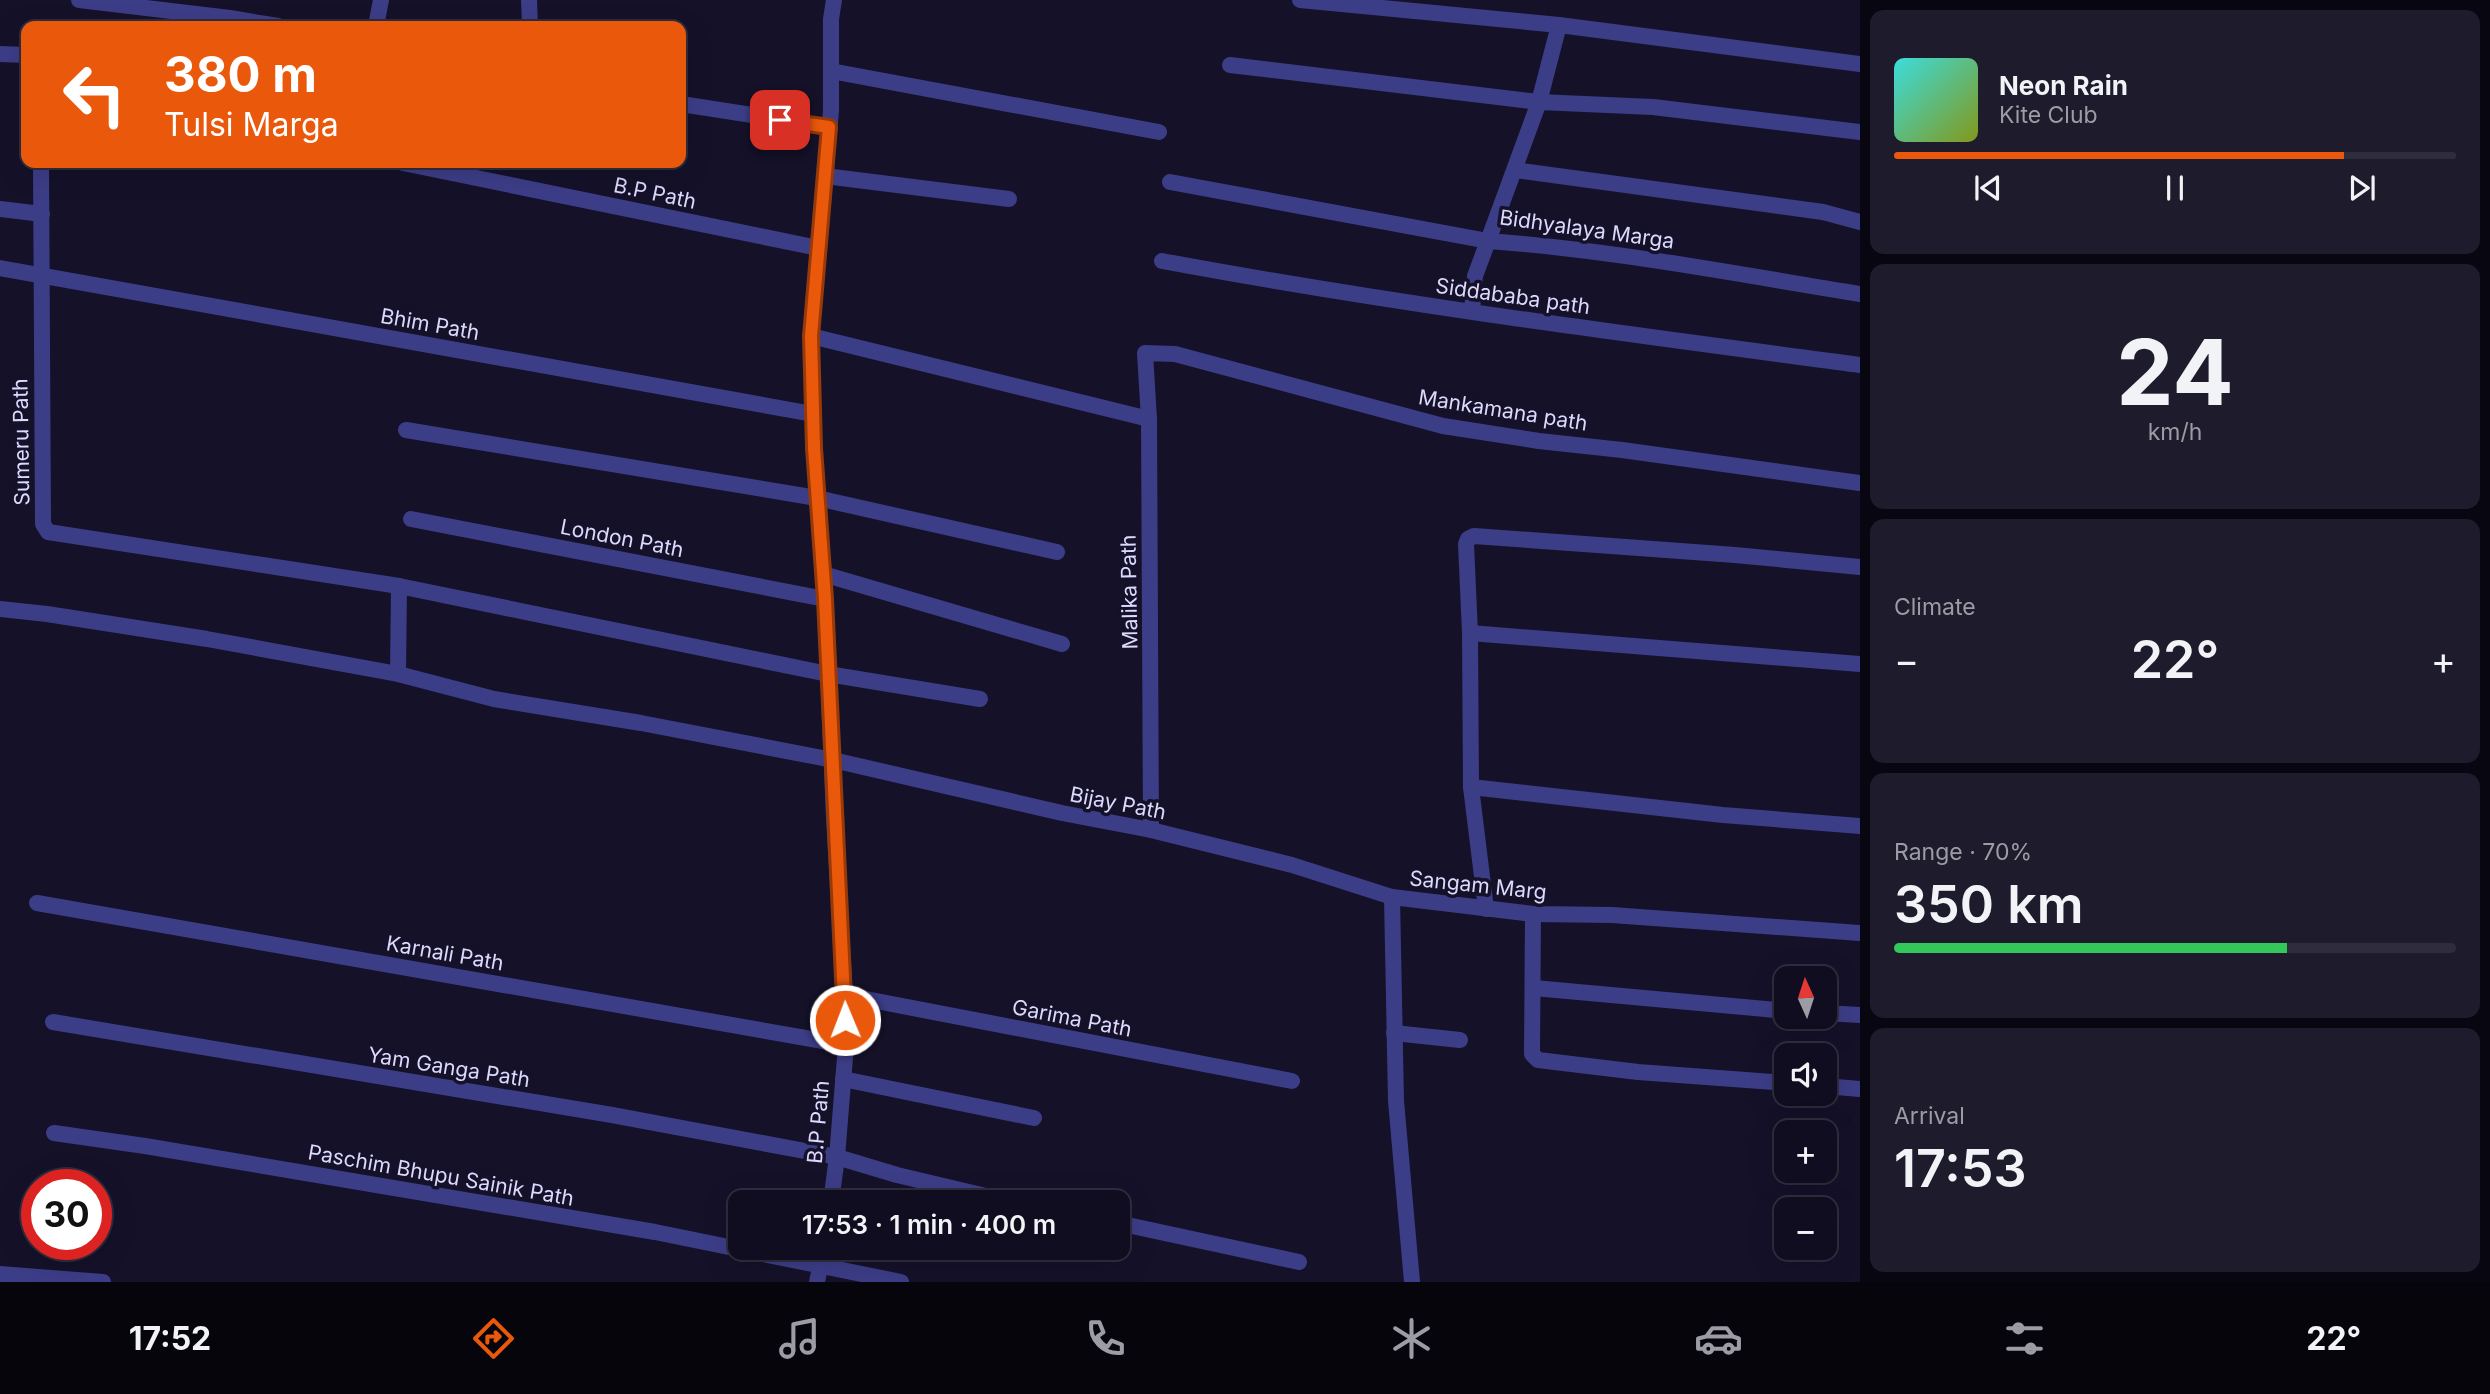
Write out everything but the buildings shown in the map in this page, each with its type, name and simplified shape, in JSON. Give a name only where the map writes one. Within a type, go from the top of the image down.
[{"type":"street","points":[[79,0],[248,21]]},
{"type":"street","points":[[377,21],[381,0]]},
{"type":"street","points":[[529,0],[530,21]]},
{"type":"street","name":"B.P Path","points":[[833,1190],[846,1045],[845,995],[834,819],[825,599],[817,498],[811,336],[829,127],[831,19],[834,0]]},
{"type":"street","points":[[1300,0],[1559,25],[1860,64]]},
{"type":"street","name":"Bidhyalaya Marga","points":[[1559,25],[1539,102],[1488,241],[1566,247],[1690,264],[1860,293]]},
{"type":"street","points":[[0,54],[21,55]]},
{"type":"street","points":[[1230,65],[1539,102],[1653,107],[1860,132]]},
{"type":"street","points":[[831,71],[1158,132]]},
{"type":"street","points":[[686,105],[829,127]]},
{"type":"street","name":"Sumeru Path","points":[[41,168],[43,524],[48,532],[398,586]]},
{"type":"street","name":"B.P Path","points":[[427,168],[818,248]]},
{"type":"street","points":[[1515,170],[1823,212],[1860,222]]},
{"type":"street","points":[[825,176],[1009,199]]},
{"type":"street","points":[[1170,182],[1488,241],[1475,276],[1472,311]]},
{"type":"street","points":[[0,209],[42,214]]},
{"type":"street","name":"Siddababa path","points":[[1162,261],[1267,281],[1860,365]]},
{"type":"street","name":"Bhim Path","points":[[0,268],[813,414]]},
{"type":"street","points":[[811,336],[1149,419]]},
{"type":"street","name":"Malika Path","points":[[1145,353],[1149,419],[1151,830]]},
{"type":"street","name":"Mankamana path","points":[[1145,353],[1175,354],[1443,426],[1860,483]]},
{"type":"street","points":[[407,430],[817,498],[1056,552]]},
{"type":"street","name":"London Path","points":[[411,519],[825,599]]},
{"type":"street","points":[[1486,909],[1471,787],[1468,539],[1474,536],[1735,555],[1860,568]]},
{"type":"street","points":[[823,574],[1062,644]]},
{"type":"street","points":[[398,674],[398,586],[828,674],[980,699]]},
{"type":"street","name":"Bijay Path","points":[[0,610],[47,614],[194,637],[398,674],[494,699],[653,725],[833,760],[1062,813],[1151,830],[1292,865],[1392,897]]},
{"type":"street","points":[[1470,633],[1860,664]]},
{"type":"street","points":[[1471,787],[1723,816],[1860,826]]},
{"type":"street","name":"Sangam Marg","points":[[1412,1282],[1396,1101],[1392,897],[1533,914],[1612,915],[1860,933]]},
{"type":"street","name":"Karnali Path","points":[[37,903],[846,1045]]},
{"type":"street","points":[[1533,914],[1532,1054],[1538,1060],[1638,1072],[1774,1082]]},
{"type":"street","points":[[1534,988],[1774,1010]]},
{"type":"street","name":"Garima Path","points":[[845,995],[1292,1081]]},
{"type":"street","points":[[1838,1014],[1860,1015]]},
{"type":"street","name":"Yam Ganga Path","points":[[52,1022],[612,1115],[837,1157],[961,1190]]},
{"type":"street","points":[[1394,1033],[1460,1040]]},
{"type":"street","points":[[843,1079],[1034,1118]]},
{"type":"street","points":[[1837,1087],[1860,1089]]},
{"type":"street","name":"Paschim Bhupu Sainik Path","points":[[54,1133],[655,1232],[901,1282]]},
{"type":"street","points":[[1130,1226],[1300,1262]]},
{"type":"street","points":[[817,1282],[822,1260]]},
{"type":"street","points":[[0,1274],[103,1282]]},
{"type":"route","points":[[780,120],[829,127],[811,336],[814,448],[825,599],[845,1020]]}]
